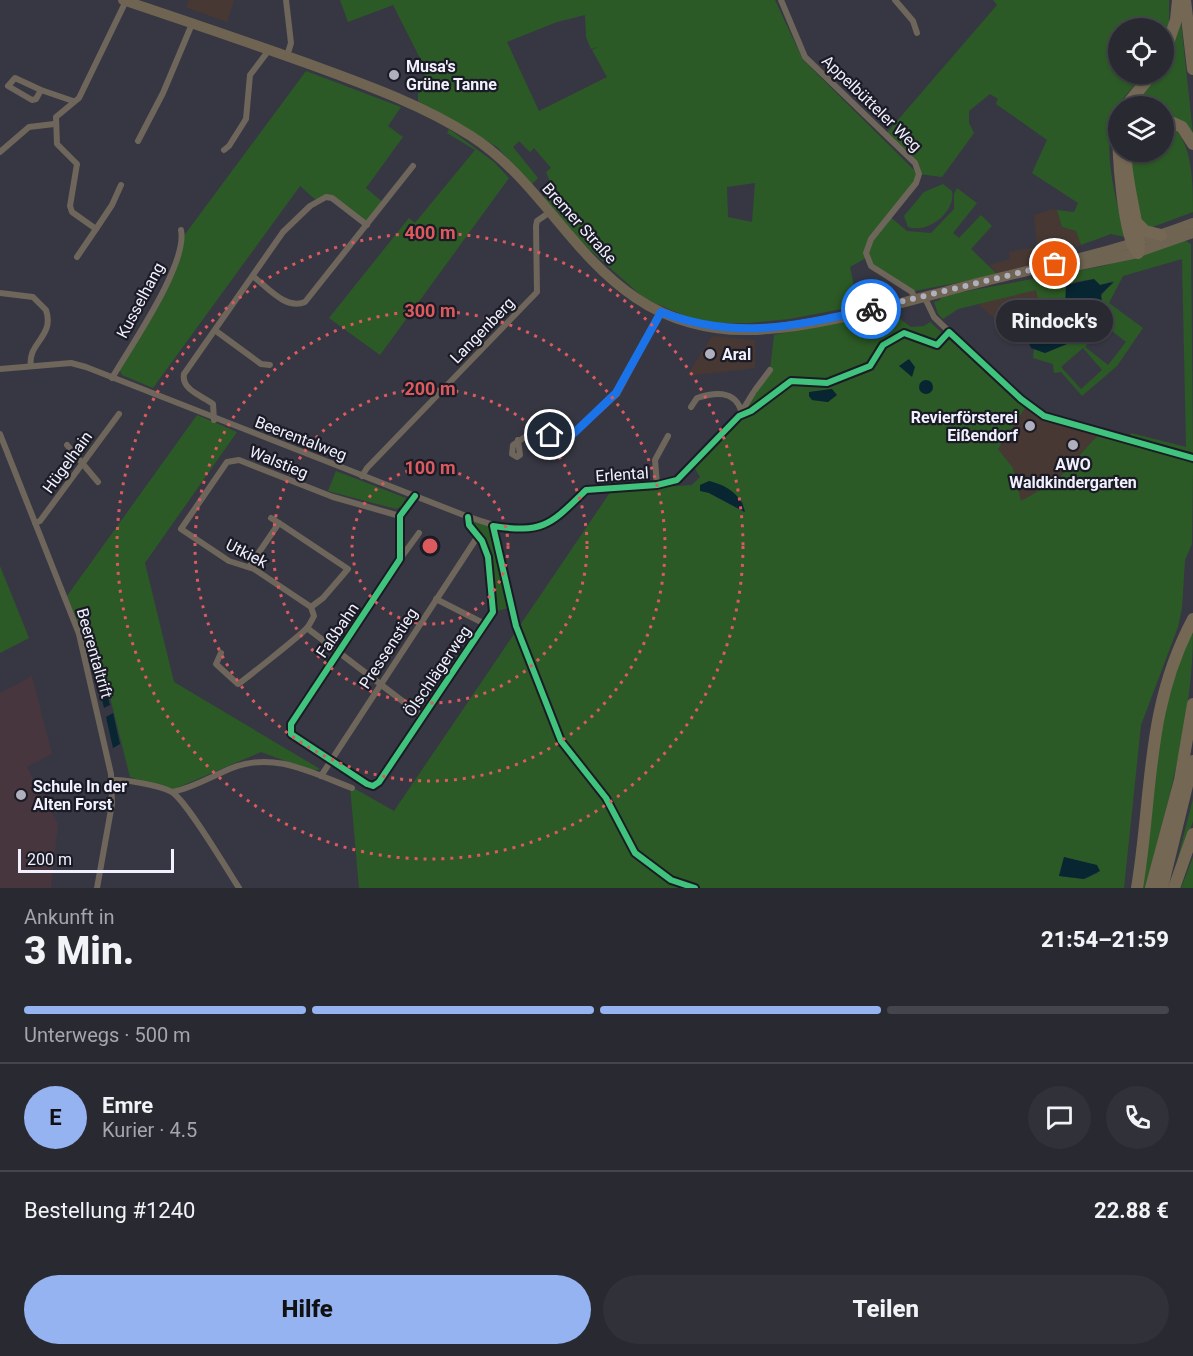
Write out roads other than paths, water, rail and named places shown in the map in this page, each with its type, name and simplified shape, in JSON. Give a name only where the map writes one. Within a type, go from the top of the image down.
[{"type":"highway","points":[[1174,26],[1178,0]]},
{"type":"highway","points":[[1185,0],[1193,69]]},
{"type":"highway","points":[[1134,96],[1144,84]]},
{"type":"highway","points":[[1174,123],[1182,127],[1193,144]]},
{"type":"highway","points":[[1119,162],[1136,246]]},
{"type":"highway","points":[[1126,162],[1136,246]]},
{"type":"highway","points":[[1134,220],[1145,231],[1161,235]]},
{"type":"highway","points":[[1137,888],[1152,743],[1170,668],[1193,619]]},
{"type":"highway","points":[[1151,888],[1180,780],[1193,704]]},
{"type":"highway","points":[[1162,888],[1193,761]]},
{"type":"highway","points":[[1173,888],[1193,834]]},
{"type":"main road","name":"Bremer Straße","points":[[124,1],[287,56],[387,93],[473,137],[510,168],[597,267],[638,300],[687,322],[722,328],[776,329],[920,298],[1006,276],[1075,267],[1192,228]]},
{"type":"main road","name":"Bremer Straße","points":[[1136,246],[1161,235],[1192,228]]},
{"type":"street","points":[[286,0],[291,43],[287,56]]},
{"type":"street","name":"Appelbütteler Weg","points":[[781,0],[805,57],[915,164],[919,174],[916,183],[871,239],[866,253],[871,266],[920,298]]},
{"type":"street","points":[[895,0],[913,21],[917,33]]},
{"type":"street","points":[[96,229],[72,212],[70,206],[77,164],[57,144],[54,124],[56,117],[79,98],[124,1]]},
{"type":"street","points":[[138,141],[163,93],[192,24]]},
{"type":"street","points":[[224,150],[230,146],[246,119],[250,75],[269,50]]},
{"type":"street","points":[[41,90],[36,99],[32,100],[8,86],[15,78],[73,101]]},
{"type":"street","points":[[0,152],[28,127],[54,124]]},
{"type":"street","points":[[254,277],[287,302],[294,305],[303,303],[413,166]]},
{"type":"street","points":[[77,257],[112,205],[121,185]]},
{"type":"street","points":[[214,420],[213,404],[187,387],[183,377],[288,227],[319,200],[328,197],[341,204],[367,225]]},
{"type":"street","name":"Langenberg","points":[[362,476],[367,468],[537,292],[536,226],[537,221],[550,212]]},
{"type":"street","name":"Kusselhang","points":[[112,378],[164,291],[183,237],[181,231]]},
{"type":"street","points":[[0,293],[28,296],[39,301],[46,310],[47,329],[31,353],[31,366]]},
{"type":"street","points":[[920,298],[934,317],[1031,407],[1052,419],[1192,458]]},
{"type":"street","points":[[519,440],[528,435],[564,435],[579,429],[616,393],[661,312]]},
{"type":"street","points":[[216,331],[261,364],[270,365]]},
{"type":"street","name":"Beerentalweg","points":[[0,369],[71,363],[493,526]]},
{"type":"street","name":"Erlental","points":[[493,526],[530,530],[561,515],[586,490],[657,485],[682,476],[739,416],[770,370]]},
{"type":"street","points":[[691,407],[697,398],[727,393],[734,397],[741,410]]},
{"type":"street","name":"Hügelhain","points":[[35,523],[40,521],[119,414]]},
{"type":"street","name":"Beerentaltrift","points":[[0,434],[81,642],[112,780],[111,817],[97,888]]},
{"type":"street","points":[[657,485],[655,460],[668,436]]},
{"type":"street","points":[[67,445],[98,482]]},
{"type":"street","name":"Walstieg","points":[[181,529],[225,464],[236,459],[333,497],[400,516]]},
{"type":"street","points":[[400,559],[400,516],[415,496]]},
{"type":"street","name":"Ölschlägerweg","points":[[330,761],[373,786],[379,782],[493,612],[494,602],[488,557],[478,536],[469,525],[468,517]]},
{"type":"street","points":[[220,653],[216,664],[238,684],[244,682],[264,661],[307,628],[314,616],[311,607],[323,598],[348,569],[271,518]]},
{"type":"street","points":[[249,567],[279,523]]},
{"type":"street","points":[[493,526],[516,626]]},
{"type":"street","name":"Utkiek","points":[[181,529],[229,561],[249,567],[311,607]]},
{"type":"street","name":"Faßbahn","points":[[330,761],[291,734],[291,724],[419,533]]},
{"type":"street","name":"Pressenstieg","points":[[321,776],[478,536]]},
{"type":"street","points":[[436,599],[485,624]]},
{"type":"street","points":[[307,628],[422,716]]},
{"type":"street","points":[[112,780],[126,780],[172,792],[185,790],[257,759],[290,765],[352,788]]},
{"type":"street","points":[[172,792],[239,888]]},
{"type":"water","points":[[1094,279],[1100,285],[1114,282],[1101,294],[1102,302],[1097,300],[1093,306],[1087,305],[1085,310],[1090,312],[1083,323],[1076,323],[1065,306],[1066,285]]},
{"type":"water","points":[[1056,307],[1063,309],[1077,328],[1075,338],[1045,353],[1031,348],[1028,341],[1040,319]]},
{"type":"water","points":[[909,359],[915,367],[912,377],[899,366]]},
{"type":"water","points":[[926,380],[931,382],[933,387],[931,392],[926,394],[921,392],[919,387],[921,382]]},
{"type":"water","points":[[832,389],[837,395],[828,402],[812,400],[809,396],[809,392]]},
{"type":"water","points":[[709,481],[732,491],[740,500],[745,512],[709,493],[700,491],[700,485]]},
{"type":"water","points":[[102,672],[110,705],[104,708],[96,674]]},
{"type":"water","points":[[113,713],[120,744],[113,748],[106,717]]},
{"type":"water","points":[[1064,857],[1097,865],[1100,871],[1084,879],[1059,876]]},
{"type":"place","name":"Musa's Grüne Tanne","points":[[394,75]]},
{"type":"place","name":"Rindock's","points":[[1055,264]]},
{"type":"place","name":"Aral","points":[[710,354]]},
{"type":"place","name":"Revierförsterei Eißendorf","points":[[1030,426]]},
{"type":"place","name":"AWO Waldkindergarten","points":[[1073,445]]},
{"type":"place","name":"Schule In der Alten Forst","points":[[21,795]]}]
